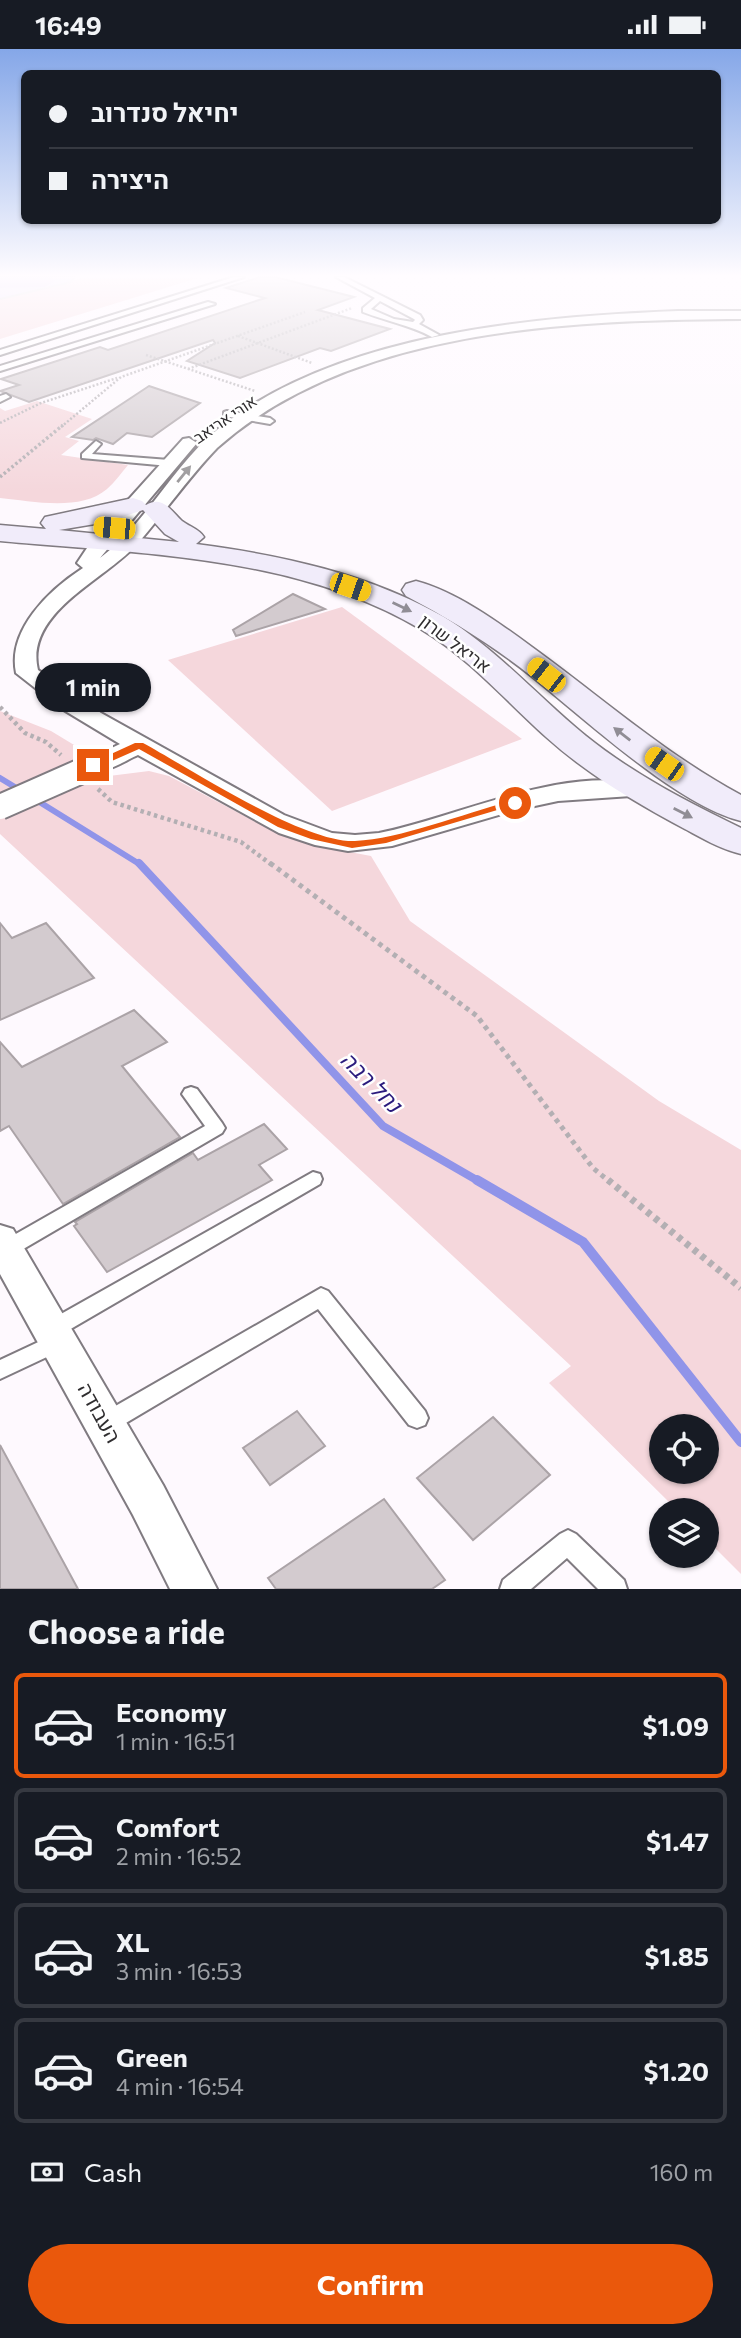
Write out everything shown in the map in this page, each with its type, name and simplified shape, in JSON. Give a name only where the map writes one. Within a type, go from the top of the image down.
[{"type":"main road","points":[[46,530],[107,514],[115,541],[174,528],[183,544]]},
{"type":"main road","name":"אריאל שרון","points":[[0,517],[46,530],[115,541],[183,544],[312,556],[398,582],[463,613],[630,740],[680,775],[741,810]]},
{"type":"main road","name":"אריאל שרון","points":[[0,533],[46,530]]},
{"type":"main road","name":"אריאל שרון","points":[[183,544],[284,568],[375,595],[433,623],[471,652],[577,746],[637,790],[741,843]]},
{"type":"street","name":"אורי אריאב","points":[[115,541],[169,463],[205,429],[264,394],[323,367],[386,349]]},
{"type":"street","name":"אורי אריאב","points":[[115,541],[200,454],[246,417],[308,384],[345,369],[419,349]]},
{"type":"street","points":[[115,541],[46,612],[24,653],[27,673],[48,690],[139,745],[282,825],[316,837],[352,845],[382,841],[515,803],[562,793],[613,787],[637,790]]},
{"type":"street","points":[[0,807],[93,775],[139,745]]},
{"type":"street","points":[[562,793],[577,782],[582,766],[577,746]]},
{"type":"street","name":"העבודה","points":[[3,1244],[105,1423],[194,1589]]},
{"type":"lane","points":[[0,369],[67,349]]},
{"type":"lane","points":[[227,414],[270,421]]},
{"type":"lane","points":[[96,445],[85,456],[169,463]]},
{"type":"lane","points":[[3,1244],[216,1128],[191,1094]]},
{"type":"lane","points":[[0,1370],[313,1179]]},
{"type":"lane","points":[[105,1423],[321,1297],[417,1418]]},
{"type":"lane","points":[[512,1589],[568,1542],[615,1589]]},
{"type":"path","points":[[0,423],[41,403],[200,349]]},
{"type":"path","points":[[188,369],[240,349]]},
{"type":"path","points":[[272,349],[323,367]]},
{"type":"path","points":[[146,355],[264,394]]},
{"type":"path","points":[[0,477],[121,377]]},
{"type":"path","points":[[0,707],[25,733],[46,742],[65,759]]},
{"type":"path","points":[[93,775],[112,802],[241,842],[477,1016],[593,1168],[741,1288]]},
{"type":"shaded area","points":[[37,401],[92,419],[65,437],[79,441],[61,455],[128,465],[107,489],[83,501],[70,503],[0,498],[0,408],[5,411]]},
{"type":"shaded area","points":[[342,607],[522,739],[332,811],[168,660]]},
{"type":"shaded area","points":[[0,711],[51,731],[89,754],[0,798]]},
{"type":"shaded area","points":[[149,771],[169,776],[277,833],[307,844],[371,856],[410,921],[659,1101],[741,1150],[741,1574],[719,1552],[719,1498],[665,1498],[651,1484],[719,1484],[719,1414],[649,1414],[649,1482],[549,1383],[571,1366],[0,834],[0,818],[93,778]]},
{"type":"building","points":[[94,349],[187,349],[29,402],[0,391],[19,385],[1,379]]},
{"type":"building","points":[[206,349],[318,349],[240,378],[187,361]]},
{"type":"building","points":[[149,386],[200,403],[152,437],[127,433],[113,444],[96,438],[93,440],[72,437]]},
{"type":"building","points":[[293,594],[325,609],[236,636],[233,630]]},
{"type":"building","points":[[0,923],[12,938],[46,923],[94,978],[0,1020]]},
{"type":"building","points":[[134,1010],[167,1042],[122,1066],[180,1137],[63,1204],[9,1126],[0,1131],[0,1042],[22,1067]]},
{"type":"building","points":[[264,1124],[287,1149],[259,1165],[272,1180],[107,1272],[74,1226],[77,1224],[75,1222],[193,1153],[198,1160]]},
{"type":"building","points":[[297,1411],[325,1446],[270,1485],[243,1448]]},
{"type":"building","points":[[493,1417],[550,1475],[473,1540],[417,1478]]},
{"type":"building","points":[[0,1445],[78,1589],[0,1589]]},
{"type":"building","points":[[384,1499],[445,1580],[432,1589],[276,1589],[268,1578]]},
{"type":"waterway","name":"נחל רבה","points":[[0,778],[23,792]]},
{"type":"waterway","name":"נחל רבה","points":[[33,798],[141,865]]},
{"type":"waterway","name":"נחל רבה","points":[[141,865],[383,1126],[480,1182]]},
{"type":"waterway","name":"נחל רבה","points":[[477,1180],[583,1242],[741,1442]]},
{"type":"route","points":[[93,765],[139,745],[282,825],[316,837],[352,845],[382,841],[515,803]]}]
